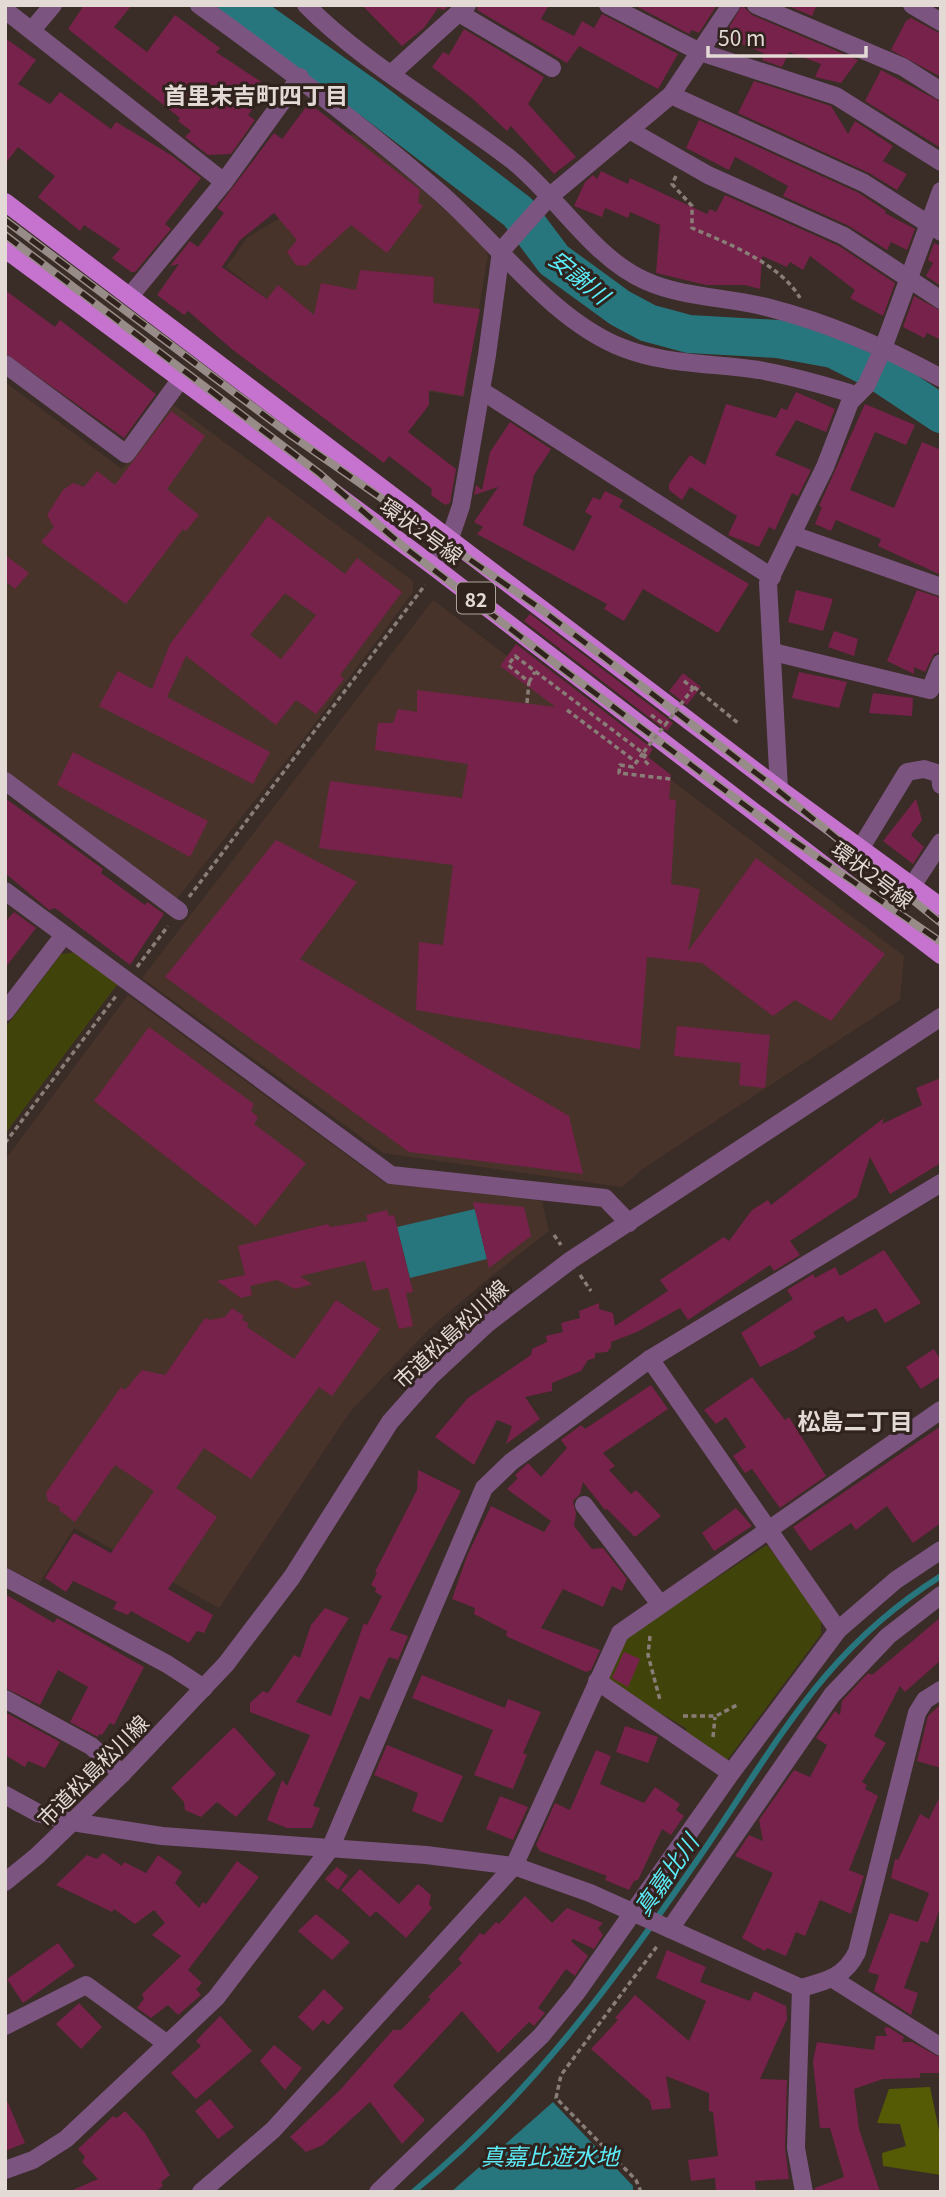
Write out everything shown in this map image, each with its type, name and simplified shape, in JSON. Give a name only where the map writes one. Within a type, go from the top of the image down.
[{"type":"main road","name":"環状2号線","points":[[5,202],[779,789],[941,907]]},
{"type":"main road","name":"環状2号線","points":[[5,249],[435,567],[941,955]]},
{"type":"street","points":[[32,30],[53,5]]},
{"type":"street","points":[[199,5],[300,77],[439,192],[576,321],[623,348],[672,361],[758,370],[861,391]]},
{"type":"street","points":[[608,5],[700,52],[836,96],[941,162]]},
{"type":"street","points":[[435,567],[450,538],[461,506],[482,391],[501,251],[545,201],[671,95],[731,5]]},
{"type":"street","points":[[756,5],[904,67],[941,91]]},
{"type":"street","points":[[912,5],[941,22]]},
{"type":"street","points":[[311,7],[391,74],[515,163],[545,201],[637,277],[673,289],[769,307],[812,321],[880,356],[941,378]]},
{"type":"street","points":[[391,74],[463,9],[552,68]]},
{"type":"street","points":[[5,10],[224,182]]},
{"type":"street","points":[[130,296],[224,182],[300,77]]},
{"type":"street","points":[[671,95],[864,183],[934,229]]},
{"type":"street","points":[[631,131],[682,160],[844,236],[941,300]]},
{"type":"street","points":[[779,789],[768,583],[793,535],[850,402],[861,391],[880,356],[908,279],[934,229],[941,191]]},
{"type":"street","points":[[5,364],[127,454],[180,380]]},
{"type":"street","points":[[482,391],[772,577]]},
{"type":"street","points":[[793,535],[941,587]]},
{"type":"street","points":[[773,652],[936,692],[941,663]]},
{"type":"street","points":[[860,849],[907,772],[924,769],[940,774],[941,785]]},
{"type":"street","points":[[5,781],[179,911]]},
{"type":"street","points":[[912,886],[941,842]]},
{"type":"street","points":[[5,891],[391,1175],[605,1198],[629,1223]]},
{"type":"street","points":[[5,1012],[64,935]]},
{"type":"street","name":"市道松島松川線","points":[[5,1882],[122,1774],[243,1644],[292,1577],[390,1422],[430,1377],[488,1323],[561,1268],[941,1017]]},
{"type":"street","points":[[5,2170],[33,2160],[65,2139],[216,1998],[330,1849],[484,1488],[511,1462],[650,1359],[941,1183]]},
{"type":"street","points":[[650,1359],[838,1630]]},
{"type":"street","points":[[201,2192],[274,2130],[514,1866],[620,1633],[941,1410]]},
{"type":"street","points":[[584,1506],[660,1604]]},
{"type":"street","points":[[378,2192],[541,2036],[640,1915],[731,1773],[838,1630],[896,1580],[941,1550]]},
{"type":"street","points":[[5,1577],[167,1664],[204,1688]]},
{"type":"street","points":[[668,1928],[832,1695],[888,1636],[941,1595]]},
{"type":"street","points":[[597,1681],[731,1773]]},
{"type":"street","points":[[5,1795],[38,1813],[72,1822],[162,1836],[458,1858],[514,1866],[577,1888],[801,1988],[833,1979],[849,1967],[857,1952],[917,1713],[925,1700],[941,1690]]},
{"type":"street","points":[[5,1699],[91,1746],[122,1774]]},
{"type":"street","points":[[833,1979],[941,2047]]},
{"type":"street","points":[[5,2026],[86,1985],[166,2043]]},
{"type":"street","points":[[801,1988],[796,2148],[804,2192]]},
{"type":"path","points":[[682,160],[672,184],[692,206],[692,228],[752,255],[791,282],[812,321]]},
{"type":"path","points":[[5,1143],[435,567]]},
{"type":"path","points":[[529,682],[508,665],[515,656],[649,765]]},
{"type":"path","points":[[527,703],[529,682],[536,672]]},
{"type":"path","points":[[684,681],[738,723]]},
{"type":"path","points":[[671,779],[619,773],[620,765],[633,767],[693,688]]},
{"type":"path","points":[[567,710],[641,757]]},
{"type":"path","points":[[651,715],[665,725]]},
{"type":"path","points":[[660,1604],[649,1641],[649,1655],[658,1698],[664,1706]]},
{"type":"path","points":[[673,1713],[685,1717],[713,1717],[737,1705]]},
{"type":"path","points":[[641,2192],[636,2180],[556,2098],[561,2075],[668,1928]]},
{"type":"shaded area","points":[[352,133],[421,188],[484,246],[488,255],[464,397],[336,377],[267,299],[226,267],[248,237],[278,219],[307,193]]},
{"type":"shaded area","points":[[5,382],[122,469],[174,405],[413,581],[413,592],[304,738],[176,900],[5,771]]},
{"type":"shaded area","points":[[433,600],[904,956],[900,1000],[644,1168],[622,1187],[383,1153],[142,978]]},
{"type":"shaded area","points":[[128,995],[385,1183],[542,1201],[549,1231],[428,1330],[350,1412],[219,1608],[74,1528],[39,1584],[5,1566],[5,1160]]},
{"type":"shaded area","points":[[930,2087],[941,2140],[941,2175],[883,2166],[882,2153],[906,2146],[900,2124],[877,2123],[889,2089]]},
{"type":"green space","points":[[78,952],[119,982],[5,1134],[5,1028],[61,954]]},
{"type":"green space","points":[[767,1545],[821,1617],[821,1634],[725,1763],[685,1735],[686,1728],[604,1681],[623,1639]]},
{"type":"water","points":[[475,1209],[487,1259],[410,1278],[397,1227]]},
{"type":"water","name":"真嘉比遊水地","points":[[553,2102],[633,2186],[633,2192],[451,2192]]},
{"type":"building","points":[[84,5],[132,5],[114,27],[147,52],[175,15],[220,48],[216,52],[269,87],[248,115],[255,120],[231,154],[208,155],[185,137],[191,131],[178,121],[180,118],[68,29]]},
{"type":"building","points":[[362,5],[450,5],[444,10],[438,8],[424,28],[402,46]]},
{"type":"building","points":[[478,5],[549,5],[541,19],[574,36],[582,21],[594,28],[602,14],[678,54],[658,89],[579,46],[567,63],[477,10]]},
{"type":"building","points":[[634,5],[717,5],[699,33],[692,30],[689,34]]},
{"type":"building","points":[[742,5],[752,15],[858,60],[841,83],[815,77],[821,64],[789,52],[782,67],[762,60],[765,54],[724,36]]},
{"type":"building","points":[[786,5],[817,5],[812,16]]},
{"type":"building","points":[[911,18],[941,34],[941,77],[891,50],[906,21]]},
{"type":"building","points":[[464,29],[544,77],[528,104],[576,157],[554,174],[511,126],[507,131],[473,99],[432,67],[443,52],[449,55]]},
{"type":"building","points":[[5,38],[36,60],[18,84],[50,104],[60,92],[111,129],[116,122],[171,155],[201,178],[165,224],[171,229],[135,272],[112,258],[120,249],[84,225],[80,231],[38,197],[55,176],[18,147],[5,164]]},
{"type":"building","points":[[881,70],[941,102],[941,148],[865,101]]},
{"type":"building","points":[[754,81],[831,106],[848,134],[855,121],[893,146],[883,161],[907,174],[897,190],[869,173],[738,113]]},
{"type":"building","points":[[309,103],[420,190],[418,202],[423,206],[387,253],[351,225],[306,266],[296,265],[287,252],[297,240],[274,213],[240,240],[222,267],[267,299],[278,285],[314,315],[321,283],[356,290],[360,270],[434,277],[433,303],[480,309],[463,396],[429,390],[429,405],[408,432],[456,469],[450,503],[445,505],[431,495],[432,489],[389,456],[384,463],[233,350],[188,311],[184,315],[157,295],[179,264],[170,266],[190,241],[198,247],[224,213],[217,208],[274,133],[282,139]]},
{"type":"building","points":[[699,120],[859,193],[886,211],[885,213],[915,229],[907,250],[891,242],[887,250],[849,226],[783,196],[788,186],[735,157],[729,170],[686,148]]},
{"type":"building","points":[[601,171],[628,184],[630,178],[707,214],[710,209],[716,212],[725,195],[839,246],[895,283],[883,316],[850,298],[855,290],[810,256],[803,270],[790,262],[787,267],[762,256],[760,289],[745,285],[706,285],[656,273],[660,225],[630,212],[628,218],[605,208],[602,217],[574,206],[585,182],[593,175],[597,179]]},
{"type":"building","points":[[934,243],[941,246],[941,286],[926,276],[933,263],[928,260]]},
{"type":"building","points":[[5,290],[55,327],[60,320],[156,394],[124,438],[5,353]]},
{"type":"building","points":[[914,296],[941,311],[941,340],[927,333],[924,338],[903,327]]},
{"type":"building","points":[[796,392],[835,409],[826,432],[796,420],[775,455],[811,470],[798,496],[792,493],[775,530],[769,527],[759,547],[728,535],[737,516],[690,487],[682,500],[669,490],[669,484],[690,455],[705,465],[726,404],[776,418],[781,408],[787,410]]},
{"type":"building","points":[[865,404],[915,425],[906,445],[875,432],[850,490],[894,508],[922,442],[941,450],[941,575],[878,546],[881,539],[836,520],[831,531],[815,524],[822,507],[819,506]]},
{"type":"building","points":[[171,411],[205,436],[167,489],[199,515],[186,531],[183,529],[126,604],[41,542],[54,527],[47,515],[63,490],[73,483],[84,487],[97,471],[115,485]]},
{"type":"building","points":[[510,422],[551,449],[534,475],[523,525],[574,551],[592,516],[585,512],[593,497],[600,500],[605,491],[623,500],[619,507],[749,584],[718,633],[643,589],[624,621],[604,609],[607,604],[477,534],[483,527],[474,522],[498,487],[474,495],[476,485],[482,490],[490,452]]},
{"type":"building","points":[[268,516],[345,574],[357,558],[402,592],[340,675],[344,679],[316,714],[296,700],[276,725],[186,656],[167,697],[270,752],[253,784],[99,706],[118,671],[152,689],[170,644]],"holes":[[[285,593],[316,615],[281,659],[250,635]]]},
{"type":"building","points":[[5,555],[29,573],[15,589],[5,581]]},
{"type":"building","points":[[796,590],[833,599],[823,631],[788,622]]},
{"type":"building","points":[[917,590],[941,598],[941,652],[934,654],[925,672],[914,667],[914,674],[887,661]]},
{"type":"building","points":[[530,614],[673,723],[667,731],[524,621]]},
{"type":"building","points":[[834,631],[858,639],[854,656],[828,647]]},
{"type":"building","points":[[516,644],[653,749],[648,757],[671,775],[669,799],[676,800],[671,884],[700,889],[688,951],[756,858],[885,954],[831,1021],[795,1000],[773,1016],[702,963],[647,957],[640,1049],[416,1010],[419,942],[443,945],[453,865],[319,848],[330,781],[462,798],[468,764],[375,750],[378,723],[393,723],[398,709],[417,712],[417,690],[556,707],[500,666]]},
{"type":"building","points":[[799,672],[847,682],[839,708],[792,698]]},
{"type":"building","points":[[683,673],[701,687],[687,705],[669,691]]},
{"type":"building","points":[[873,693],[913,698],[912,716],[869,713]]},
{"type":"building","points":[[73,752],[208,821],[190,857],[57,785]]},
{"type":"building","points":[[5,798],[103,869],[101,873],[145,905],[147,902],[164,914],[130,965],[55,908],[49,910],[5,873]]},
{"type":"building","points":[[916,799],[922,820],[911,835],[924,847],[913,864],[883,841]]},
{"type":"building","points":[[276,840],[357,882],[300,959],[569,1116],[583,1174],[409,1152],[165,977]]},
{"type":"building","points":[[14,912],[36,928],[5,968],[5,922]]},
{"type":"building","points":[[677,1026],[770,1035],[765,1088],[739,1085],[741,1063],[674,1056]]},
{"type":"building","points":[[149,1027],[254,1104],[251,1111],[258,1117],[254,1124],[306,1163],[256,1226],[94,1101]]},
{"type":"building","points":[[941,1078],[941,1163],[890,1194],[870,1157],[857,1197],[790,1241],[800,1255],[774,1271],[770,1265],[688,1320],[680,1308],[637,1332],[611,1342],[607,1352],[595,1353],[595,1358],[588,1360],[581,1371],[552,1383],[552,1391],[525,1397],[540,1419],[506,1444],[512,1426],[497,1420],[474,1465],[435,1437],[468,1398],[531,1355],[532,1349],[547,1342],[546,1336],[563,1332],[561,1323],[580,1318],[579,1311],[599,1303],[599,1309],[613,1313],[615,1326],[668,1291],[660,1280],[724,1237],[729,1241],[752,1210],[768,1200],[771,1205],[884,1118],[882,1124],[922,1105],[916,1088]]},
{"type":"building","points":[[473,1202],[524,1207],[531,1236],[489,1268]]},
{"type":"building","points":[[387,1210],[389,1216],[394,1215],[413,1292],[406,1293],[413,1326],[399,1329],[388,1288],[373,1291],[365,1261],[300,1276],[312,1284],[295,1289],[277,1280],[250,1286],[252,1295],[241,1298],[217,1281],[245,1275],[238,1246],[328,1224],[330,1227],[368,1221],[366,1215]]},
{"type":"building","points":[[884,1250],[921,1303],[885,1323],[876,1308],[847,1322],[843,1316],[813,1332],[816,1337],[760,1367],[741,1333],[793,1299],[787,1290],[813,1274],[815,1278],[835,1267],[840,1276]]},
{"type":"building","points":[[336,1300],[380,1329],[332,1396],[319,1387],[251,1479],[204,1448],[176,1488],[217,1517],[168,1589],[213,1615],[204,1633],[197,1631],[189,1643],[131,1611],[128,1615],[113,1609],[117,1602],[73,1581],[66,1592],[45,1578],[74,1533],[111,1553],[154,1491],[115,1465],[75,1522],[59,1510],[60,1507],[48,1501],[46,1493],[121,1387],[125,1390],[142,1370],[165,1375],[205,1318],[210,1320],[225,1317],[232,1308],[244,1316],[242,1320],[248,1323],[247,1327],[294,1359]]},
{"type":"building","points":[[934,1349],[941,1361],[941,1376],[921,1389],[906,1367]]},
{"type":"building","points":[[752,1377],[785,1420],[789,1417],[826,1476],[780,1508],[752,1469],[745,1473],[733,1456],[746,1447],[726,1417],[716,1424],[704,1410]]},
{"type":"building","points":[[651,1385],[668,1409],[603,1453],[615,1466],[609,1470],[631,1494],[636,1490],[661,1516],[635,1537],[605,1510],[583,1482],[580,1494],[573,1501],[576,1514],[574,1526],[592,1549],[603,1548],[627,1579],[622,1591],[612,1586],[603,1607],[563,1589],[541,1628],[600,1650],[591,1670],[586,1672],[506,1636],[507,1631],[474,1614],[475,1608],[452,1599],[467,1556],[491,1506],[544,1532],[551,1521],[507,1489],[518,1478],[515,1475],[528,1463],[541,1477],[567,1448],[561,1440],[581,1425],[585,1429]]},
{"type":"building","points":[[941,1426],[941,1523],[913,1543],[887,1506],[856,1530],[851,1523],[810,1551],[793,1527]]},
{"type":"building","points":[[418,1470],[461,1491],[390,1630],[408,1636],[398,1660],[389,1657],[369,1700],[360,1696],[313,1806],[320,1808],[312,1828],[287,1828],[267,1820],[282,1780],[287,1786],[310,1735],[250,1712],[250,1703],[263,1691],[268,1693],[294,1655],[300,1658],[311,1625],[325,1608],[349,1618],[296,1702],[331,1716],[364,1623],[367,1625],[382,1596],[375,1592],[376,1588],[371,1585],[417,1490]]},
{"type":"building","points":[[736,1508],[752,1526],[714,1551],[702,1533]]},
{"type":"building","points":[[5,1594],[54,1623],[57,1618],[144,1667],[114,1725],[110,1723],[102,1735],[99,1734],[98,1737],[70,1722],[88,1687],[58,1670],[40,1705],[5,1688]]},
{"type":"building","points":[[941,1617],[941,1660],[905,1692],[900,1686],[874,1736],[886,1743],[862,1782],[867,1785],[865,1789],[878,1796],[849,1870],[864,1876],[851,1914],[820,1900],[805,1936],[796,1932],[786,1956],[767,1948],[765,1951],[742,1938],[773,1873],[735,1856],[749,1835],[763,1841],[759,1820],[794,1770],[810,1777],[827,1745],[816,1738],[835,1711],[840,1715],[842,1701],[868,1673],[872,1675]]},
{"type":"building","points":[[624,1652],[640,1659],[628,1687],[612,1678]]},
{"type":"building","points":[[422,1675],[505,1708],[508,1699],[541,1712],[523,1753],[527,1755],[513,1789],[474,1775],[493,1730],[412,1698]]},
{"type":"building","points":[[941,1704],[941,1768],[917,1761],[928,1716]]},
{"type":"building","points":[[5,1712],[60,1742],[45,1768],[28,1761],[25,1767],[5,1755]]},
{"type":"building","points":[[625,1726],[658,1737],[648,1763],[616,1752]]},
{"type":"building","points":[[234,1727],[276,1774],[236,1817],[217,1802],[201,1817],[185,1810],[184,1802],[171,1788]]},
{"type":"building","points":[[387,1745],[463,1776],[442,1823],[412,1811],[418,1793],[374,1775]]},
{"type":"building","points":[[596,1750],[611,1756],[600,1784],[644,1803],[655,1787],[680,1804],[676,1810],[684,1816],[671,1835],[662,1829],[638,1880],[634,1881],[629,1890],[605,1880],[607,1876],[540,1851],[536,1845],[555,1803],[570,1810]]},
{"type":"building","points":[[941,1794],[941,1905],[928,1943],[921,1941],[904,1988],[918,1993],[911,2015],[874,1991],[879,1975],[868,1972],[890,1913],[918,1922],[929,1893],[891,1878],[895,1859],[898,1860],[920,1814],[929,1819]]},
{"type":"building","points":[[500,1796],[528,1807],[513,1840],[486,1829]]},
{"type":"building","points":[[103,1853],[122,1866],[124,1862],[146,1873],[158,1855],[182,1872],[175,1883],[199,1908],[203,1902],[206,1904],[237,1861],[259,1877],[188,1970],[202,1983],[196,1989],[201,1995],[178,2015],[168,2005],[151,2018],[137,2008],[144,1999],[142,1994],[181,1956],[152,1935],[165,1923],[154,1910],[135,1924],[114,1909],[112,1912],[56,1885],[87,1855],[97,1859]]},
{"type":"building","points":[[337,1867],[348,1876],[338,1890],[325,1879]]},
{"type":"building","points":[[360,1869],[399,1904],[418,1884],[431,1895],[429,1904],[432,1908],[406,1938],[376,1911],[370,1917],[341,1890]]},
{"type":"building","points":[[525,1896],[552,1923],[567,1908],[603,1923],[598,1928],[603,1935],[594,1949],[573,1939],[571,1941],[588,1956],[575,1976],[566,1969],[538,2008],[545,2013],[534,2026],[529,2022],[498,2053],[462,2011],[393,2086],[425,2120],[402,2144],[370,2102],[323,2145],[306,2152],[290,2137],[340,2090],[393,2030],[401,2030],[431,1999],[428,1997],[462,1963],[458,1959],[480,1933],[484,1935],[496,1922],[499,1924]]},
{"type":"building","points":[[316,1914],[350,1942],[332,1960],[298,1931]]},
{"type":"building","points":[[58,1943],[75,1966],[23,2003],[7,1979]]},
{"type":"building","points":[[667,1950],[706,1967],[700,1982],[750,2001],[754,1991],[786,2006],[787,2019],[760,2079],[787,2080],[785,2148],[789,2179],[755,2181],[756,2192],[716,2192],[715,2178],[691,2181],[688,2160],[718,2156],[713,2112],[709,2111],[709,2093],[666,2076],[671,2108],[652,2110],[650,2101],[591,2049],[618,2020],[615,2018],[635,1995],[689,2041],[706,2001],[656,1978]]},
{"type":"building","points":[[324,1989],[344,2008],[328,2025],[323,2020],[313,2031],[298,2017]]},
{"type":"building","points":[[79,2003],[102,2027],[81,2049],[56,2024]]},
{"type":"building","points":[[220,2016],[252,2051],[196,2099],[171,2073],[201,2046],[196,2041]]},
{"type":"building","points":[[888,2027],[904,2037],[902,2042],[912,2042],[941,2058],[941,2073],[920,2073],[920,2078],[883,2079],[854,2089],[859,2129],[880,2192],[815,2192],[815,2188],[844,2177],[830,2128],[820,2128],[813,2061],[817,2042],[874,2050],[876,2036],[887,2036],[884,2028]]},
{"type":"building","points":[[274,2045],[302,2068],[285,2090],[260,2061]]},
{"type":"building","points":[[5,2096],[25,2143],[5,2151]]},
{"type":"building","points":[[210,2099],[234,2127],[218,2139],[195,2111]]},
{"type":"building","points":[[125,2111],[145,2133],[170,2175],[161,2182],[163,2186],[155,2192],[68,2192],[98,2179],[82,2162],[85,2157],[78,2149],[113,2116],[117,2118]]},
{"type":"waterway","name":"安謝川","points":[[237,5],[373,101],[518,212],[554,260],[620,308],[648,323],[689,334],[778,339],[833,349],[875,370],[941,414]]},
{"type":"waterway","name":"真嘉比川","points":[[413,2192],[494,2118],[568,2036],[635,1949],[777,1740],[832,1669],[863,1636],[899,1605],[941,1576]]},
{"type":"railway","points":[[5,220],[292,436],[538,607],[769,783],[941,923]]},
{"type":"railway","points":[[5,235],[320,474],[404,547],[564,670],[778,830],[941,942]]},
{"type":"district","name":"首里末吉町四丁目","points":[[256,94]]},
{"type":"district","name":"松島二丁目","points":[[855,1420]]}]
